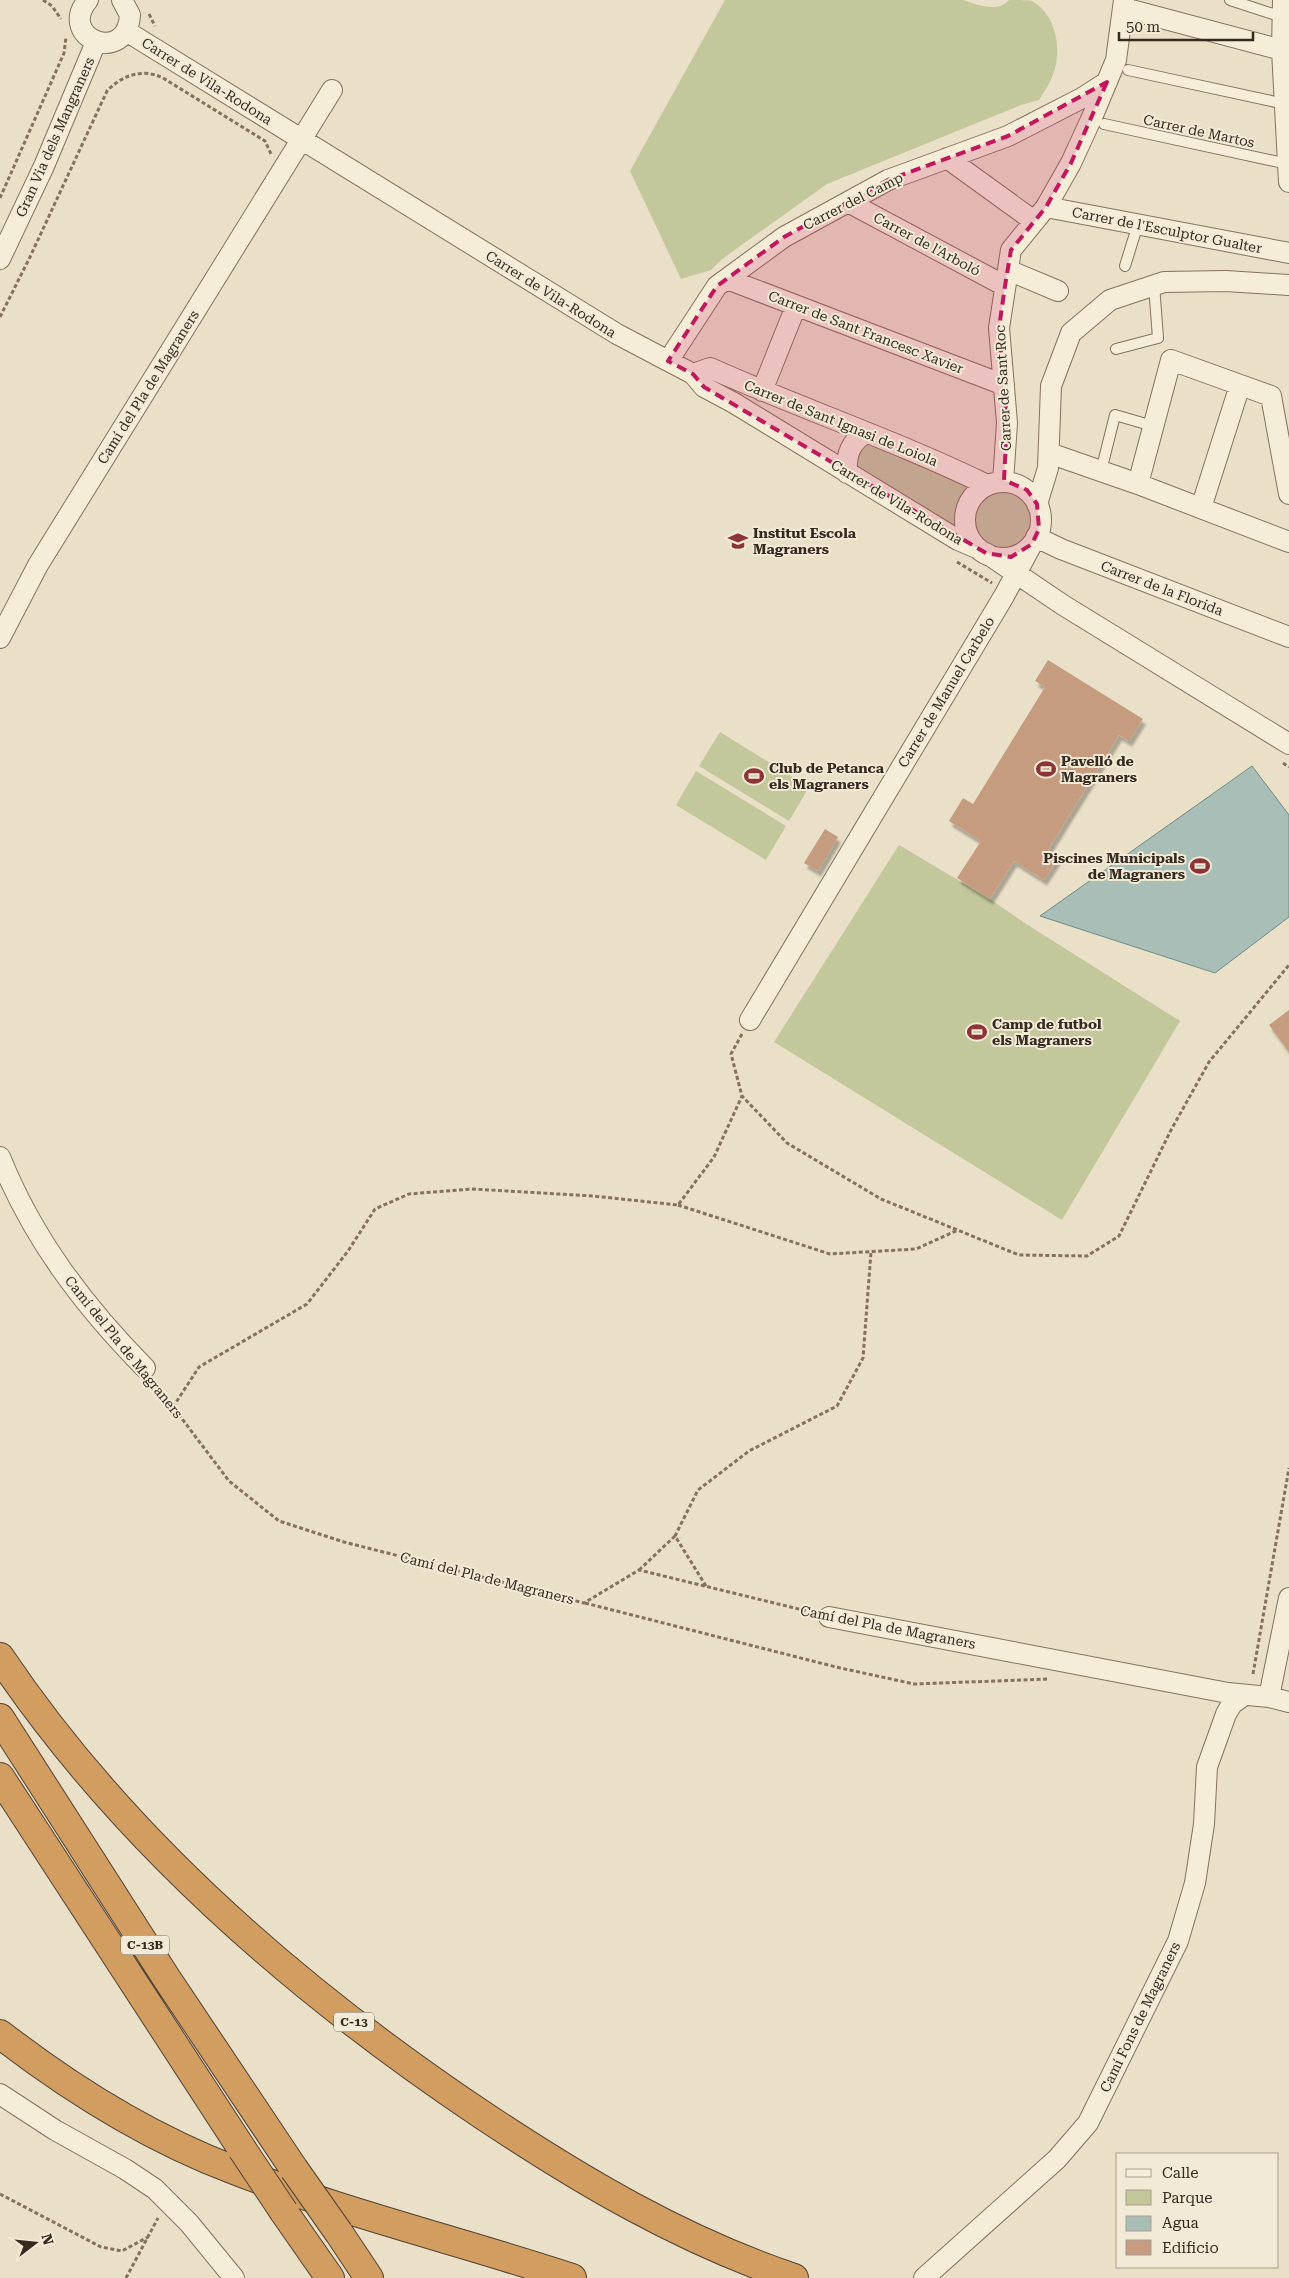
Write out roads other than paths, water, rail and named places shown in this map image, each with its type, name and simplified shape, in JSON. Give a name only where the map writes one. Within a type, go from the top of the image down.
[{"type":"highway","name":"C-13","points":[[0,1657],[57,1737],[133,1822],[203,1893],[256,1942],[373,2038],[516,2137],[610,2195],[677,2231],[752,2263],[794,2278]]},
{"type":"highway","name":"C-13B","points":[[0,1718],[167,1979],[369,2278]]},
{"type":"highway","name":"C-13B","points":[[0,1777],[142,1998],[330,2278]]},
{"type":"highway","points":[[0,2034],[52,2073],[118,2114],[186,2150],[233,2170],[359,2212],[572,2278]]},
{"type":"street","points":[[122,0],[130,15],[126,31]]},
{"type":"street","name":"Gran Via dels Mangraners","points":[[82,2],[81,26],[90,38],[96,42],[113,42],[126,31]]},
{"type":"street","points":[[1124,4],[1282,50]]},
{"type":"street","name":"Carrer de Sant Roc","points":[[995,484],[1007,423],[999,328],[1011,250],[1040,214],[1071,163],[1116,60],[1124,4]]},
{"type":"street","points":[[1285,10],[1282,50],[1289,173]]},
{"type":"street","name":"Carrer de Vila-Rodona","points":[[126,31],[617,334],[693,374],[704,388],[734,403],[958,540],[982,551],[1069,609],[1289,744]]},
{"type":"street","name":"Gran Via dels Mangraners","points":[[2,249],[44,166],[96,42]]},
{"type":"street","name":"Carrer del Camp","points":[[668,361],[718,286],[784,237],[888,180],[1008,136],[1082,98],[1107,82]]},
{"type":"street","name":"Camí del Pla de Magraners","points":[[0,638],[38,565],[332,90]]},
{"type":"street","points":[[947,158],[1040,214]]},
{"type":"street","name":"Carrer de l'Arboló","points":[[848,202],[1006,278],[1058,290]]},
{"type":"street","name":"Carrer de l'Esculptor Gualter","points":[[1040,214],[1138,224],[1289,253]]},
{"type":"street","name":"Carrer de Sant Francesc Xavier","points":[[728,279],[1004,385]]},
{"type":"street","points":[[1037,504],[1047,472],[1051,386],[1071,333],[1110,300],[1164,282],[1226,280],[1289,285]]},
{"type":"street","points":[[762,391],[796,306]]},
{"type":"street","points":[[1138,484],[1171,360],[1271,396],[1289,494]]},
{"type":"street","name":"Carrer de Sant Ignasi de Loiola","points":[[693,374],[710,368],[762,391],[995,484]]},
{"type":"street","points":[[1201,508],[1240,385]]},
{"type":"street","name":"Carrer de Vila-Rodona","points":[[847,473],[848,452],[856,440],[866,433]]},
{"type":"street","points":[[1049,453],[1138,484],[1289,542]]},
{"type":"street","points":[[995,484],[1020,486],[1027,490],[1037,504],[1040,520],[1034,540],[1026,550],[1011,557],[994,556],[982,551],[968,536],[965,519],[969,503],[980,490],[995,484]]},
{"type":"street","name":"Carrer de Manuel Carbelo","points":[[750,1020],[1004,596],[1034,540]]},
{"type":"street","name":"Carrer de la Florida","points":[[1034,540],[1289,637]]},
{"type":"street","name":"Camí del Pla de Magraners","points":[[0,1157],[22,1207],[49,1252],[86,1304],[145,1368]]},
{"type":"street","points":[[1254,1696],[1289,1598]]},
{"type":"street","name":"Camí del Pla de Magraners","points":[[829,1617],[1289,1702]]},
{"type":"street","name":"Camí Fons de Magraners","points":[[924,2278],[1057,2159],[1088,2122],[1178,1941],[1196,1883],[1204,1824],[1207,1768],[1226,1714],[1232,1704],[1254,1696]]},
{"type":"street","points":[[0,2094],[55,2130],[141,2179],[167,2199],[234,2278]]},
{"type":"lane","points":[[1230,0],[1285,10]]},
{"type":"lane","points":[[1128,70],[1285,104]]},
{"type":"lane","name":"Carrer de Martos","points":[[1104,124],[1289,173]]},
{"type":"lane","points":[[1125,266],[1138,224]]},
{"type":"lane","points":[[1116,349],[1158,338],[1154,285]]},
{"type":"lane","points":[[1101,471],[1115,415],[1153,426]]},
{"type":"water","name":"Piscines Municipals de Magraners","points":[[1252,766],[1289,815],[1289,917],[1215,973],[1040,916]]},
{"type":"place","name":"Institut Escola Magraners","points":[[738,541]]},
{"type":"place","name":"Pavelló de Magraners","points":[[1046,769]]},
{"type":"place","name":"Club de Petanca els Magraners","points":[[754,776]]},
{"type":"place","name":"Piscines Municipals de Magraners","points":[[1200,866]]},
{"type":"place","name":"Camp de futbol els Magraners","points":[[977,1032]]}]
